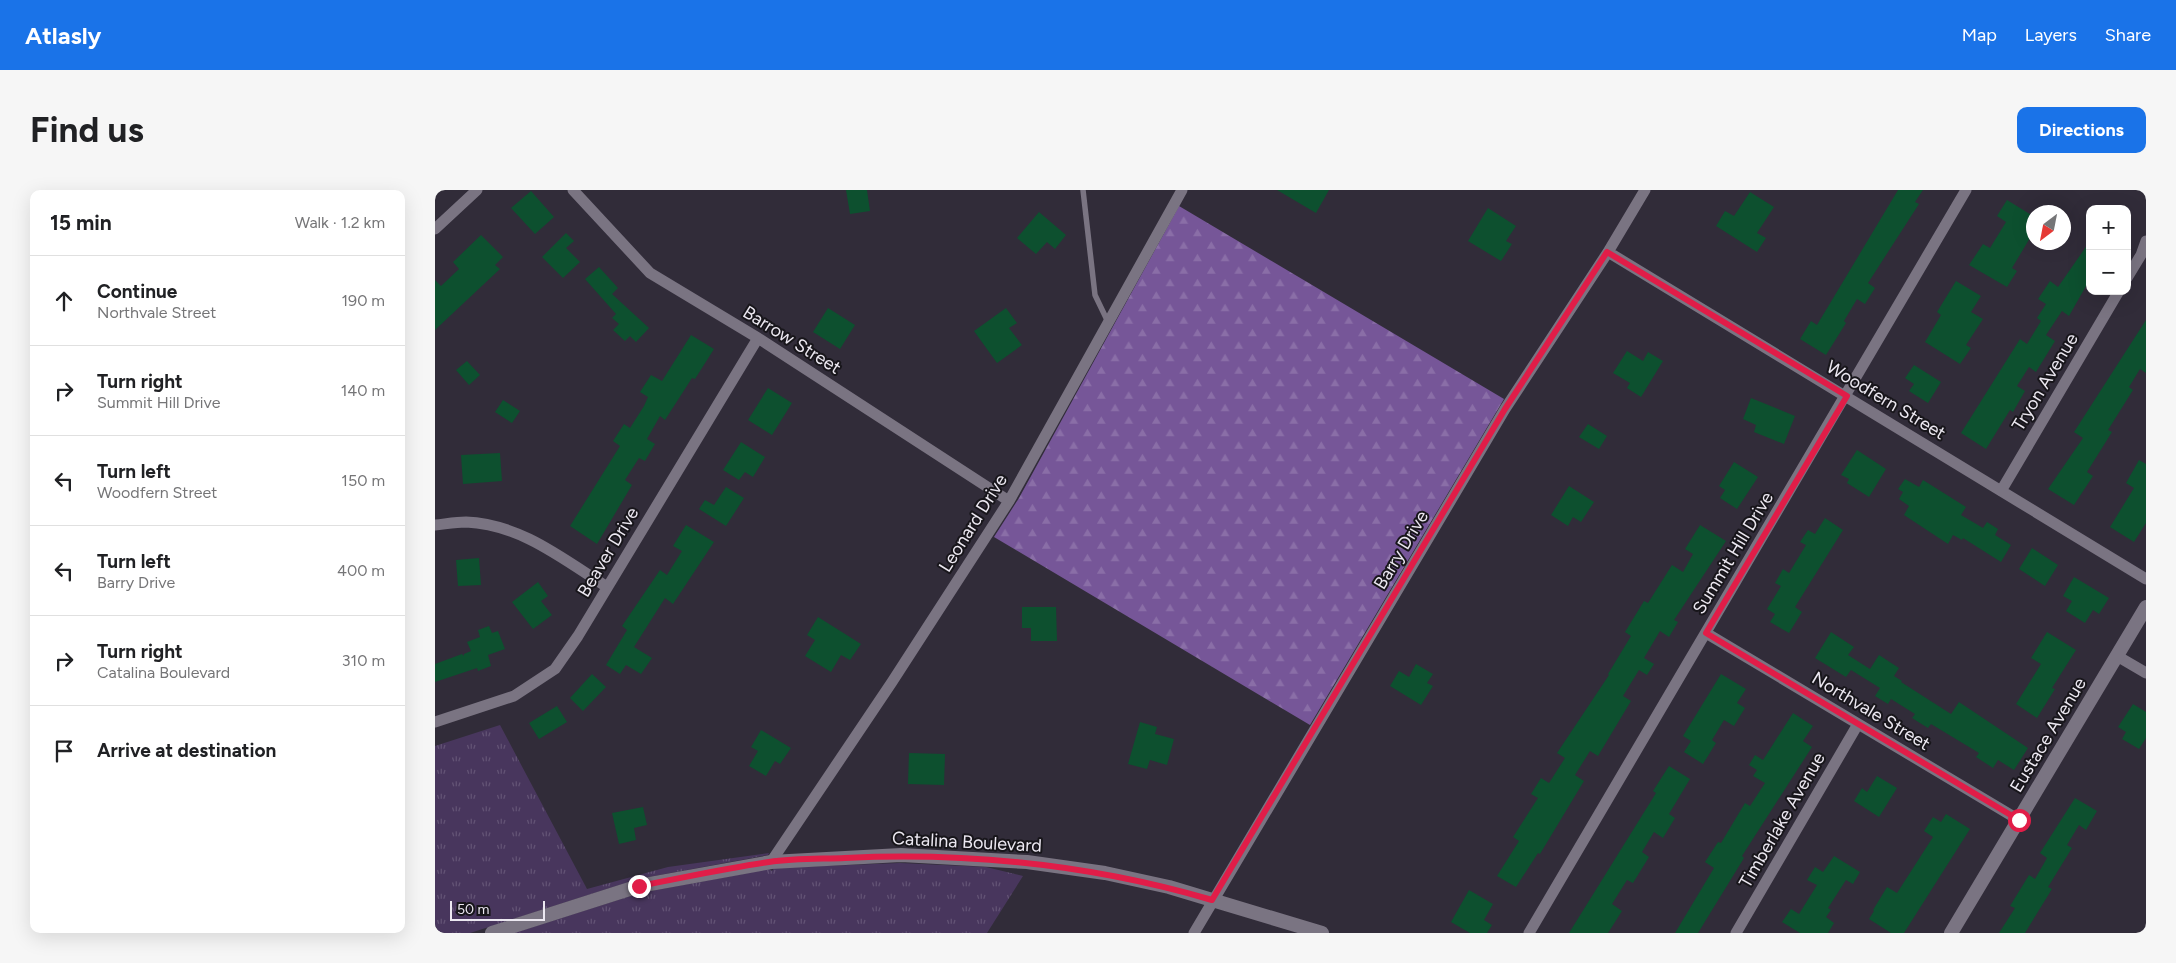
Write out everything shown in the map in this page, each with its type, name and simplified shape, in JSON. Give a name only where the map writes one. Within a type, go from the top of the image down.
[{"type":"street","points":[[435,229],[477,190]]},
{"type":"street","name":"Barrow Street","points":[[573,190],[650,273],[758,338],[1009,501]]},
{"type":"street","name":"Leonard Drive","points":[[771,862],[892,682],[1009,501],[1181,190]]},
{"type":"street","name":"Barry Drive","points":[[1194,933],[1505,409],[1645,190]]},
{"type":"street","name":"Summit Hill Drive","points":[[1529,933],[1847,396],[1966,190]]},
{"type":"street","points":[[2131,271],[2141,255],[2146,240]]},
{"type":"street","name":"Woodfern Street","points":[[1607,252],[2146,579]]},
{"type":"street","name":"Tryon Avenue","points":[[2001,491],[2117,295]]},
{"type":"street","name":"Beaver Drive","points":[[435,722],[514,696],[555,669],[578,636],[758,338]]},
{"type":"street","points":[[435,525],[466,522],[504,528],[528,537],[607,588]]},
{"type":"street","name":"Eustace Avenue","points":[[1951,933],[2146,607]]},
{"type":"street","name":"Northvale Street","points":[[1706,633],[2019,820]]},
{"type":"street","points":[[2117,656],[2146,673]]},
{"type":"street","name":"Timberlake Avenue","points":[[1736,933],[1858,724]]},
{"type":"street","name":"Catalina Boulevard","points":[[492,933],[639,886],[771,862],[901,855],[1027,862],[1105,873],[1169,887],[1322,933]]},
{"type":"lane","points":[[1083,190],[1095,295],[1108,322]]},
{"type":"green space","points":[[1179,206],[1504,399],[1310,725],[994,537],[1019,498]]},
{"type":"green space","points":[[500,725],[587,889],[668,867],[769,853],[768,855],[638,879],[470,933],[435,933],[435,746]]},
{"type":"green space","points":[[900,863],[986,867],[1023,876],[987,933],[514,933],[640,893],[769,869],[772,871],[774,868]]},
{"type":"building","points":[[846,190],[867,190],[870,211],[850,214]]},
{"type":"building","points":[[1277,190],[1329,190],[1316,213]]},
{"type":"building","points":[[1898,190],[1923,190],[1915,202],[1919,204],[1868,283],[1875,288],[1865,304],[1857,299],[1844,321],[1846,323],[1826,355],[1800,339],[1811,321],[1817,325]]},
{"type":"building","points":[[531,191],[554,217],[535,234],[511,208]]},
{"type":"building","points":[[1750,192],[1774,207],[1757,233],[1766,238],[1757,252],[1716,226],[1725,211],[1734,216]]},
{"type":"building","points":[[2007,200],[2026,212],[2026,245],[2012,268],[2017,271],[2007,287],[1969,265],[1983,244],[1990,248],[2006,222],[1997,216]]},
{"type":"building","points":[[1488,208],[1516,226],[1506,241],[1512,244],[1501,261],[1468,241]]},
{"type":"building","points":[[1039,212],[1066,235],[1055,249],[1047,242],[1036,254],[1017,238]]},
{"type":"building","points":[[566,233],[574,241],[566,248],[580,262],[563,278],[542,257]]},
{"type":"building","points":[[481,235],[503,257],[495,265],[500,269],[435,330],[435,280],[441,286],[459,269],[453,262]]},
{"type":"building","points":[[2086,247],[2086,286],[2069,316],[2062,311],[2046,335],[2055,341],[2036,372],[2029,367],[2017,386],[2025,391],[2013,412],[2010,410],[1986,449],[1961,433],[2020,339],[2027,344],[2041,321],[2037,318],[2046,304],[2038,299],[2050,281],[2058,287]]},
{"type":"building","points":[[599,267],[618,288],[612,294],[649,328],[636,342],[630,336],[625,341],[613,330],[619,324],[612,318],[616,314],[585,279]]},
{"type":"building","points":[[1956,281],[1981,296],[1971,312],[1983,319],[1966,345],[1971,348],[1960,364],[1925,342],[1941,315],[1937,312]]},
{"type":"building","points":[[828,308],[855,325],[840,349],[813,332]]},
{"type":"building","points":[[1006,308],[1017,323],[1009,328],[1022,345],[997,363],[974,331]]},
{"type":"building","points":[[2146,320],[2146,373],[2140,369],[2129,387],[2133,390],[2108,430],[2112,432],[2087,472],[2093,476],[2074,505],[2048,489],[2083,438],[2074,432]]},
{"type":"building","points":[[691,335],[714,349],[695,379],[692,378],[665,420],[660,416],[647,439],[655,444],[645,461],[639,458],[625,480],[632,485],[597,544],[570,526],[620,446],[613,441],[624,424],[630,428],[644,406],[648,397],[640,392],[651,375],[662,381]]},
{"type":"building","points":[[1627,351],[1643,361],[1648,352],[1663,361],[1641,397],[1627,388],[1630,383],[1613,373]]},
{"type":"building","points":[[467,361],[480,375],[469,385],[456,370]]},
{"type":"building","points":[[1914,365],[1941,382],[1928,403],[1909,391],[1914,384],[1905,378]]},
{"type":"building","points":[[768,388],[792,403],[772,435],[748,420]]},
{"type":"building","points":[[1751,398],[1795,416],[1784,444],[1754,432],[1756,425],[1743,419]]},
{"type":"building","points":[[503,400],[520,411],[512,423],[495,412]]},
{"type":"building","points":[[1588,424],[1607,436],[1599,449],[1579,437]]},
{"type":"building","points":[[741,442],[765,457],[753,477],[745,472],[739,480],[723,470]]},
{"type":"building","points":[[1857,450],[1886,469],[1869,497],[1847,483],[1849,479],[1841,475]]},
{"type":"building","points":[[500,453],[502,481],[463,484],[461,455]]},
{"type":"building","points":[[2139,460],[2146,464],[2146,523],[2134,542],[2110,527],[2134,488],[2126,483]]},
{"type":"building","points":[[1734,462],[1758,477],[1737,509],[1720,498],[1725,490],[1719,486]]},
{"type":"building","points":[[1905,479],[1919,487],[1923,480],[1966,507],[1961,515],[1983,528],[1987,522],[1998,529],[1995,535],[2011,545],[2001,562],[1963,538],[1962,540],[1953,535],[1948,544],[1904,515],[1909,506],[1899,499],[1903,492],[1898,489]]},
{"type":"building","points":[[1569,486],[1594,502],[1581,522],[1573,517],[1568,526],[1551,515]]},
{"type":"building","points":[[726,487],[744,498],[726,526],[699,509],[705,500],[714,505]]},
{"type":"building","points":[[1825,518],[1843,530],[1795,607],[1802,612],[1789,633],[1770,622],[1775,614],[1767,609],[1781,586],[1775,583],[1783,569],[1789,573],[1806,545],[1800,542],[1808,530],[1815,534]]},
{"type":"building","points":[[686,525],[714,542],[673,604],[665,598],[634,647],[652,658],[641,674],[626,665],[620,674],[606,665],[627,630],[622,626],[660,570],[667,575],[682,551],[673,546]]},
{"type":"building","points":[[1700,525],[1726,541],[1674,620],[1678,622],[1669,637],[1660,631],[1644,658],[1654,664],[1647,675],[1639,670],[1623,696],[1631,701],[1598,756],[1590,751],[1575,775],[1584,781],[1540,854],[1538,853],[1516,887],[1497,876],[1519,841],[1513,837],[1538,798],[1531,794],[1541,778],[1549,783],[1565,758],[1557,753],[1609,675],[1631,636],[1625,632],[1644,601],[1648,603],[1672,565],[1683,572],[1693,554],[1685,549]]},
{"type":"building","points":[[2032,548],[2058,565],[2045,586],[2019,569]]},
{"type":"building","points":[[479,558],[481,585],[458,586],[456,560]]},
{"type":"building","points":[[2074,577],[2109,598],[2099,614],[2093,610],[2085,623],[2066,611],[2072,601],[2063,596]]},
{"type":"building","points":[[538,582],[548,596],[541,601],[552,615],[533,629],[512,602]]},
{"type":"building","points":[[1022,607],[1056,607],[1057,641],[1031,641],[1031,628],[1022,628]]},
{"type":"building","points":[[818,617],[861,644],[850,660],[841,655],[831,672],[805,656],[815,640],[807,635]]},
{"type":"building","points":[[489,626],[492,633],[498,631],[505,649],[488,655],[491,666],[478,671],[477,668],[435,682],[435,664],[462,654],[464,656],[464,654],[471,651],[467,642],[480,637],[478,630]]},
{"type":"building","points":[[1831,632],[1854,647],[1848,655],[1870,669],[1879,655],[1899,668],[1894,676],[1901,682],[1951,714],[1959,702],[2028,748],[2014,770],[1998,760],[1993,768],[1976,757],[1979,753],[1931,724],[1928,728],[1912,718],[1915,714],[1891,699],[1888,704],[1875,696],[1880,688],[1851,670],[1846,677],[1815,658]]},
{"type":"building","points":[[2047,632],[2076,650],[2052,688],[2055,689],[2037,718],[2016,704],[2041,664],[2031,658]]},
{"type":"building","points":[[1416,664],[1433,674],[1427,683],[1433,686],[1421,705],[1390,686],[1399,671],[1409,677]]},
{"type":"building","points":[[592,674],[606,687],[583,711],[570,698]]},
{"type":"building","points":[[1721,674],[1746,689],[1737,703],[1745,708],[1734,726],[1724,720],[1712,740],[1716,743],[1703,764],[1684,752],[1691,741],[1683,736]]},
{"type":"building","points":[[2133,704],[2146,712],[2146,738],[2139,749],[2122,739],[2126,732],[2118,727]]},
{"type":"building","points":[[557,706],[567,722],[539,739],[529,723]]},
{"type":"building","points":[[1793,713],[1813,726],[1803,741],[1812,747],[1742,856],[1744,858],[1698,933],[1675,933],[1714,868],[1705,862],[1718,842],[1721,843],[1745,803],[1750,806],[1765,783],[1753,776],[1757,770],[1749,765],[1755,755],[1763,760]]},
{"type":"building","points":[[1140,722],[1157,727],[1155,734],[1174,739],[1167,765],[1150,760],[1147,769],[1128,764]]},
{"type":"building","points":[[761,730],[791,748],[780,764],[775,761],[766,776],[749,766],[758,751],[751,747]]},
{"type":"building","points":[[909,753],[945,754],[944,785],[908,784]]},
{"type":"building","points":[[1669,766],[1690,779],[1669,814],[1675,818],[1663,838],[1654,832],[1642,852],[1649,857],[1633,883],[1627,880],[1612,904],[1622,911],[1608,933],[1569,933],[1656,793],[1653,791]]},
{"type":"building","points":[[1877,776],[1897,788],[1879,817],[1854,801],[1862,788],[1867,792]]},
{"type":"building","points":[[2075,798],[2097,811],[2086,830],[2079,825],[2067,845],[2072,848],[2048,887],[2052,889],[2025,933],[1999,933],[2015,908],[2010,906],[2029,875],[2035,879],[2047,858],[2040,853]]},
{"type":"building","points":[[643,807],[647,825],[634,828],[636,840],[619,844],[612,813]]},
{"type":"building","points":[[1946,814],[1970,829],[1904,933],[1891,933],[1869,919],[1873,910],[1887,887],[1897,893],[1933,837],[1924,831],[1933,817],[1941,822]]},
{"type":"building","points":[[1834,856],[1860,872],[1853,884],[1846,880],[1828,908],[1831,910],[1826,917],[1834,923],[1828,933],[1800,933],[1782,922],[1791,909],[1799,914],[1817,885],[1807,880],[1815,867],[1823,872]]},
{"type":"building","points":[[1469,890],[1493,904],[1484,920],[1492,925],[1487,933],[1470,933],[1451,922]]},
{"type":"route","points":[[639,886],[771,862],[901,855],[1027,862],[1105,873],[1169,887],[1212,900],[1505,409],[1607,252],[1847,396],[1706,633],[2019,820]]}]
